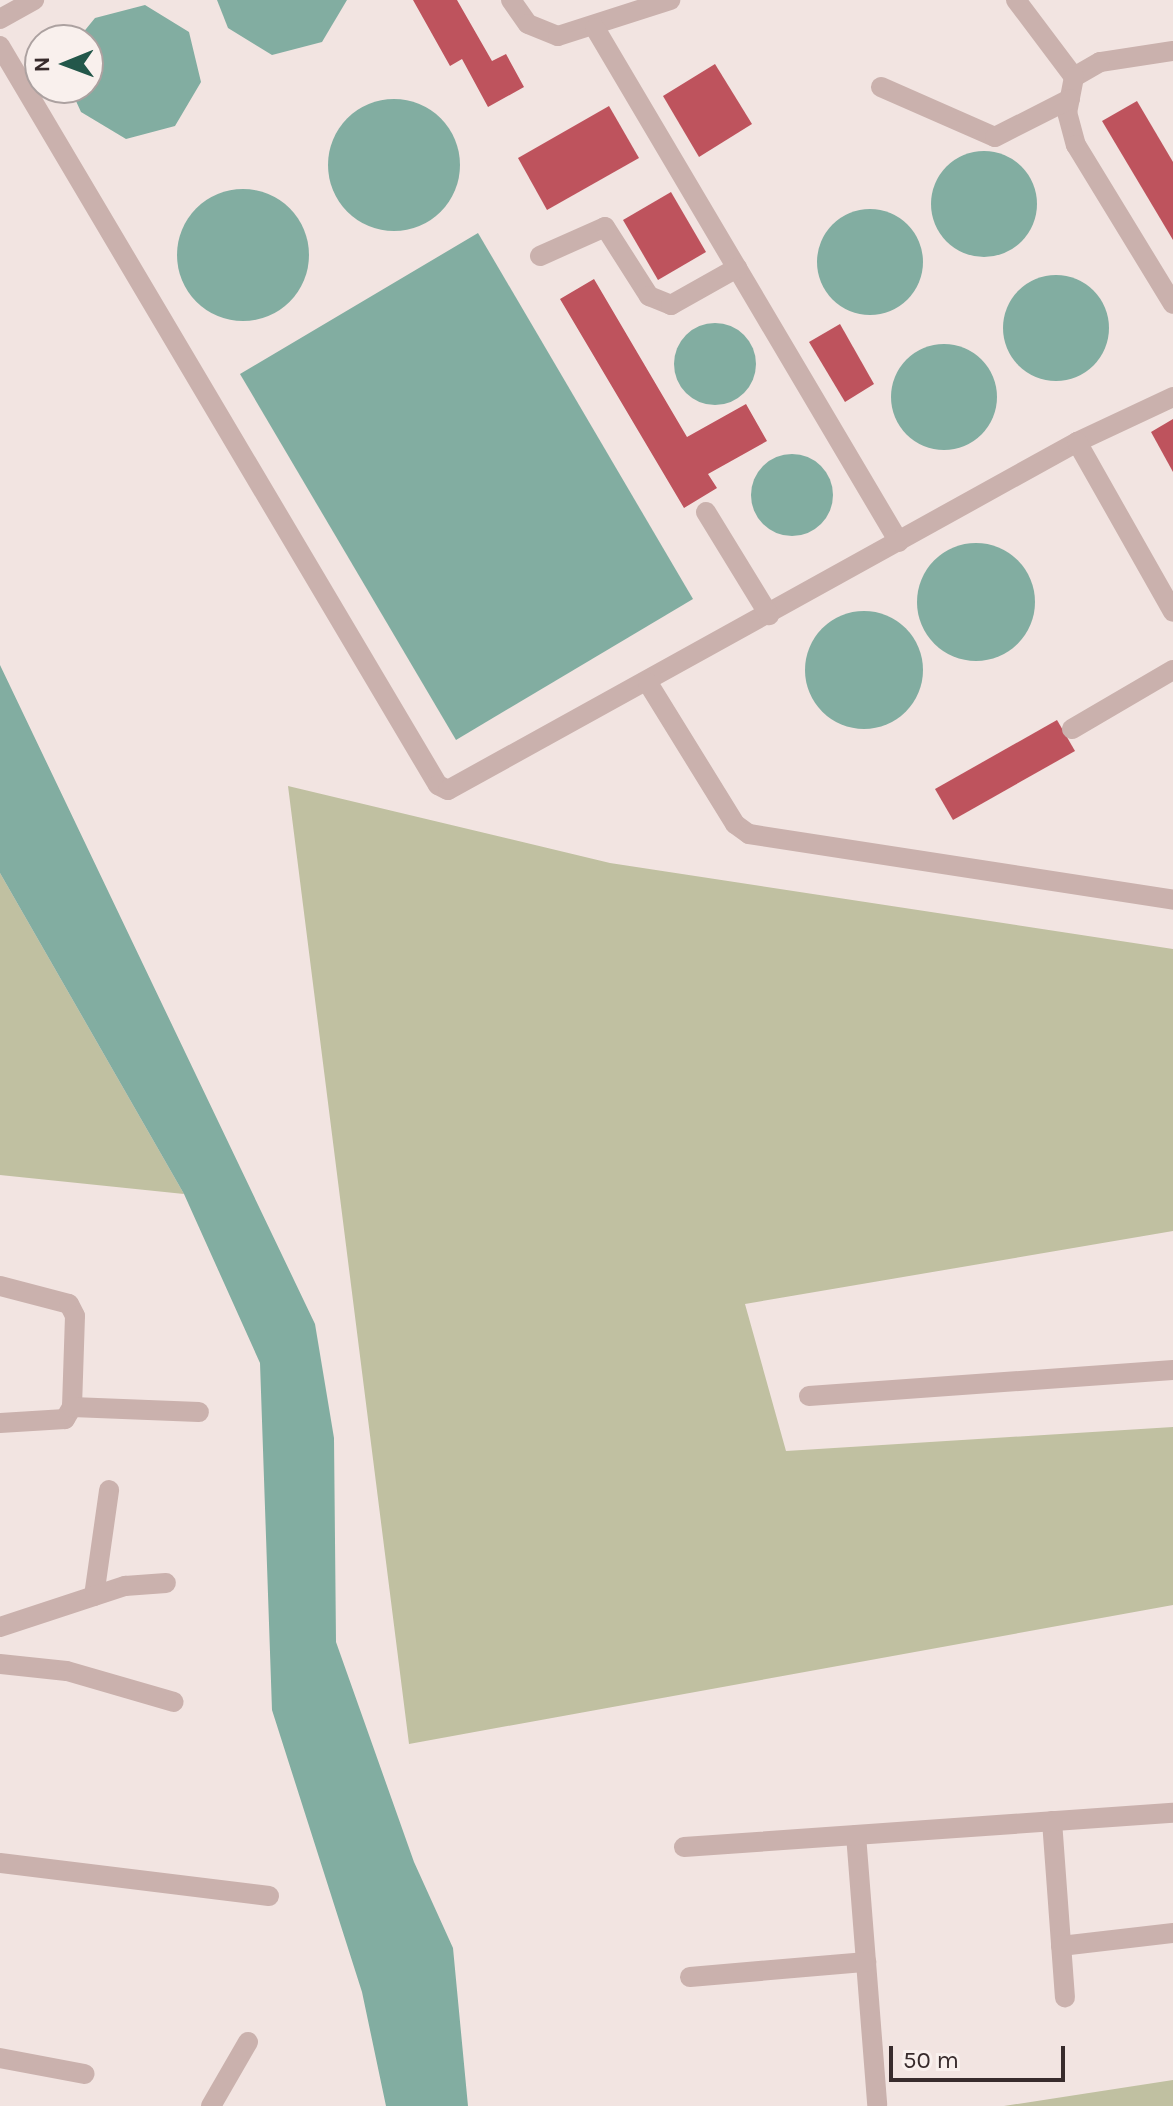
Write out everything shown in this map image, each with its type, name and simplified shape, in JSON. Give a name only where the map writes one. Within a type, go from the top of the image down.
[{"type":"street","points":[[0,19],[34,0]]},
{"type":"street","points":[[511,0],[543,33],[595,28],[670,0]]},
{"type":"street","points":[[1016,0],[1074,77],[1070,99],[1076,145],[1173,304]]},
{"type":"street","points":[[595,28],[899,542]]},
{"type":"street","points":[[0,46],[438,785],[459,790],[1077,442],[1173,397]]},
{"type":"street","points":[[1074,77],[1100,62],[1173,51]]},
{"type":"street","points":[[881,87],[995,137],[1070,99]]},
{"type":"street","points":[[540,256],[605,227],[649,296],[671,305],[737,268]]},
{"type":"street","points":[[1077,442],[1173,612]]},
{"type":"street","points":[[706,512],[769,615]]},
{"type":"street","points":[[1072,729],[1173,670]]},
{"type":"street","points":[[648,683],[735,824],[749,834],[1173,900]]},
{"type":"street","points":[[0,1286],[69,1304],[72,1407],[57,1422],[0,1423]]},
{"type":"street","points":[[809,1396],[1173,1370]]},
{"type":"street","points":[[72,1407],[199,1412]]},
{"type":"street","points":[[94,1596],[109,1490]]},
{"type":"street","points":[[0,1627],[94,1596],[166,1583]]},
{"type":"street","points":[[0,1664],[79,1673],[174,1702]]},
{"type":"street","points":[[684,1847],[1173,1813]]},
{"type":"street","points":[[1052,1821],[1065,1998]]},
{"type":"street","points":[[856,1835],[877,2104]]},
{"type":"street","points":[[0,1863],[269,1896]]},
{"type":"street","points":[[1061,1946],[1173,1933]]},
{"type":"street","points":[[690,1977],[866,1962]]},
{"type":"street","points":[[211,2106],[248,2042]]},
{"type":"street","points":[[0,2058],[85,2074]]},
{"type":"shaded area","points":[[217,0],[347,0],[322,42],[272,55],[228,28]]},
{"type":"shaded area","points":[[145,5],[189,32],[201,82],[175,126],[126,139],[81,112],[77,104],[104,104],[104,24],[90,24],[95,18]]},
{"type":"shaded area","points":[[394,99],[419,104],[441,118],[455,140],[460,165],[455,190],[441,212],[419,226],[394,231],[369,226],[347,212],[333,190],[328,165],[333,140],[347,118],[369,104]]},
{"type":"shaded area","points":[[984,151],[1004,155],[1022,166],[1033,184],[1037,204],[1033,224],[1022,242],[1004,253],[984,257],[964,253],[946,242],[935,224],[931,204],[935,184],[946,166],[964,155]]},
{"type":"shaded area","points":[[243,189],[268,194],[290,208],[304,230],[309,255],[304,280],[290,302],[268,316],[243,321],[218,316],[196,302],[182,280],[177,255],[182,230],[196,208],[218,194]]},
{"type":"shaded area","points":[[870,209],[890,213],[908,224],[919,242],[923,262],[919,282],[908,300],[890,311],[870,315],[850,311],[832,300],[821,282],[817,262],[821,242],[832,224],[850,213]]},
{"type":"shaded area","points":[[478,233],[693,599],[456,740],[240,374]]},
{"type":"shaded area","points":[[1056,275],[1076,279],[1094,290],[1105,308],[1109,328],[1105,348],[1094,366],[1076,377],[1056,381],[1036,377],[1018,366],[1007,348],[1003,328],[1007,308],[1018,290],[1036,279]]},
{"type":"shaded area","points":[[715,323],[731,326],[744,335],[753,348],[756,364],[753,380],[744,393],[731,402],[715,405],[699,402],[686,393],[677,380],[674,364],[677,348],[686,335],[699,326]]},
{"type":"shaded area","points":[[944,344],[964,348],[982,359],[993,377],[997,397],[993,417],[982,435],[964,446],[944,450],[924,446],[906,435],[895,417],[891,397],[895,377],[906,359],[924,348]]},
{"type":"shaded area","points":[[792,454],[808,457],[821,466],[830,479],[833,495],[830,511],[821,524],[808,533],[792,536],[776,533],[763,524],[754,511],[751,495],[754,479],[763,466],[776,457]]},
{"type":"shaded area","points":[[976,543],[999,547],[1018,560],[1031,579],[1035,602],[1031,625],[1018,644],[999,657],[976,661],[953,657],[934,644],[921,625],[917,602],[921,579],[934,560],[953,547]]},
{"type":"shaded area","points":[[864,611],[887,615],[906,628],[919,647],[923,670],[919,693],[906,712],[887,725],[864,729],[841,725],[822,712],[809,693],[805,670],[809,647],[822,628],[841,615]]},
{"type":"shaded area","points":[[0,665],[315,1324],[334,1438],[336,1642],[414,1862],[453,1948],[468,2106],[386,2106],[362,1992],[272,1710],[260,1363],[184,1194],[0,873]]},
{"type":"shaded area","points":[[288,786],[610,863],[1173,949],[1173,1231],[745,1304],[786,1451],[1173,1427],[1173,1605],[409,1744]]},
{"type":"shaded area","points":[[0,873],[184,1194],[0,1175]]},
{"type":"shaded area","points":[[1173,2080],[1173,2106],[1004,2106]]},
{"type":"building","points":[[413,0],[457,0],[492,61],[506,54],[524,87],[488,107],[462,59],[450,66]]},
{"type":"building","points":[[715,64],[752,124],[699,157],[663,96]]},
{"type":"building","points":[[1137,101],[1173,162],[1173,240],[1102,121]]},
{"type":"building","points":[[609,106],[639,158],[547,210],[518,158]]},
{"type":"building","points":[[671,192],[706,252],[658,280],[623,220]]},
{"type":"building","points":[[594,279],[687,437],[746,404],[767,441],[708,474],[717,488],[684,508],[560,299]]},
{"type":"building","points":[[840,324],[874,384],[845,402],[809,342]]},
{"type":"building","points":[[1173,419],[1173,472],[1151,432]]},
{"type":"building","points":[[1057,720],[1075,751],[953,820],[935,789]]}]
